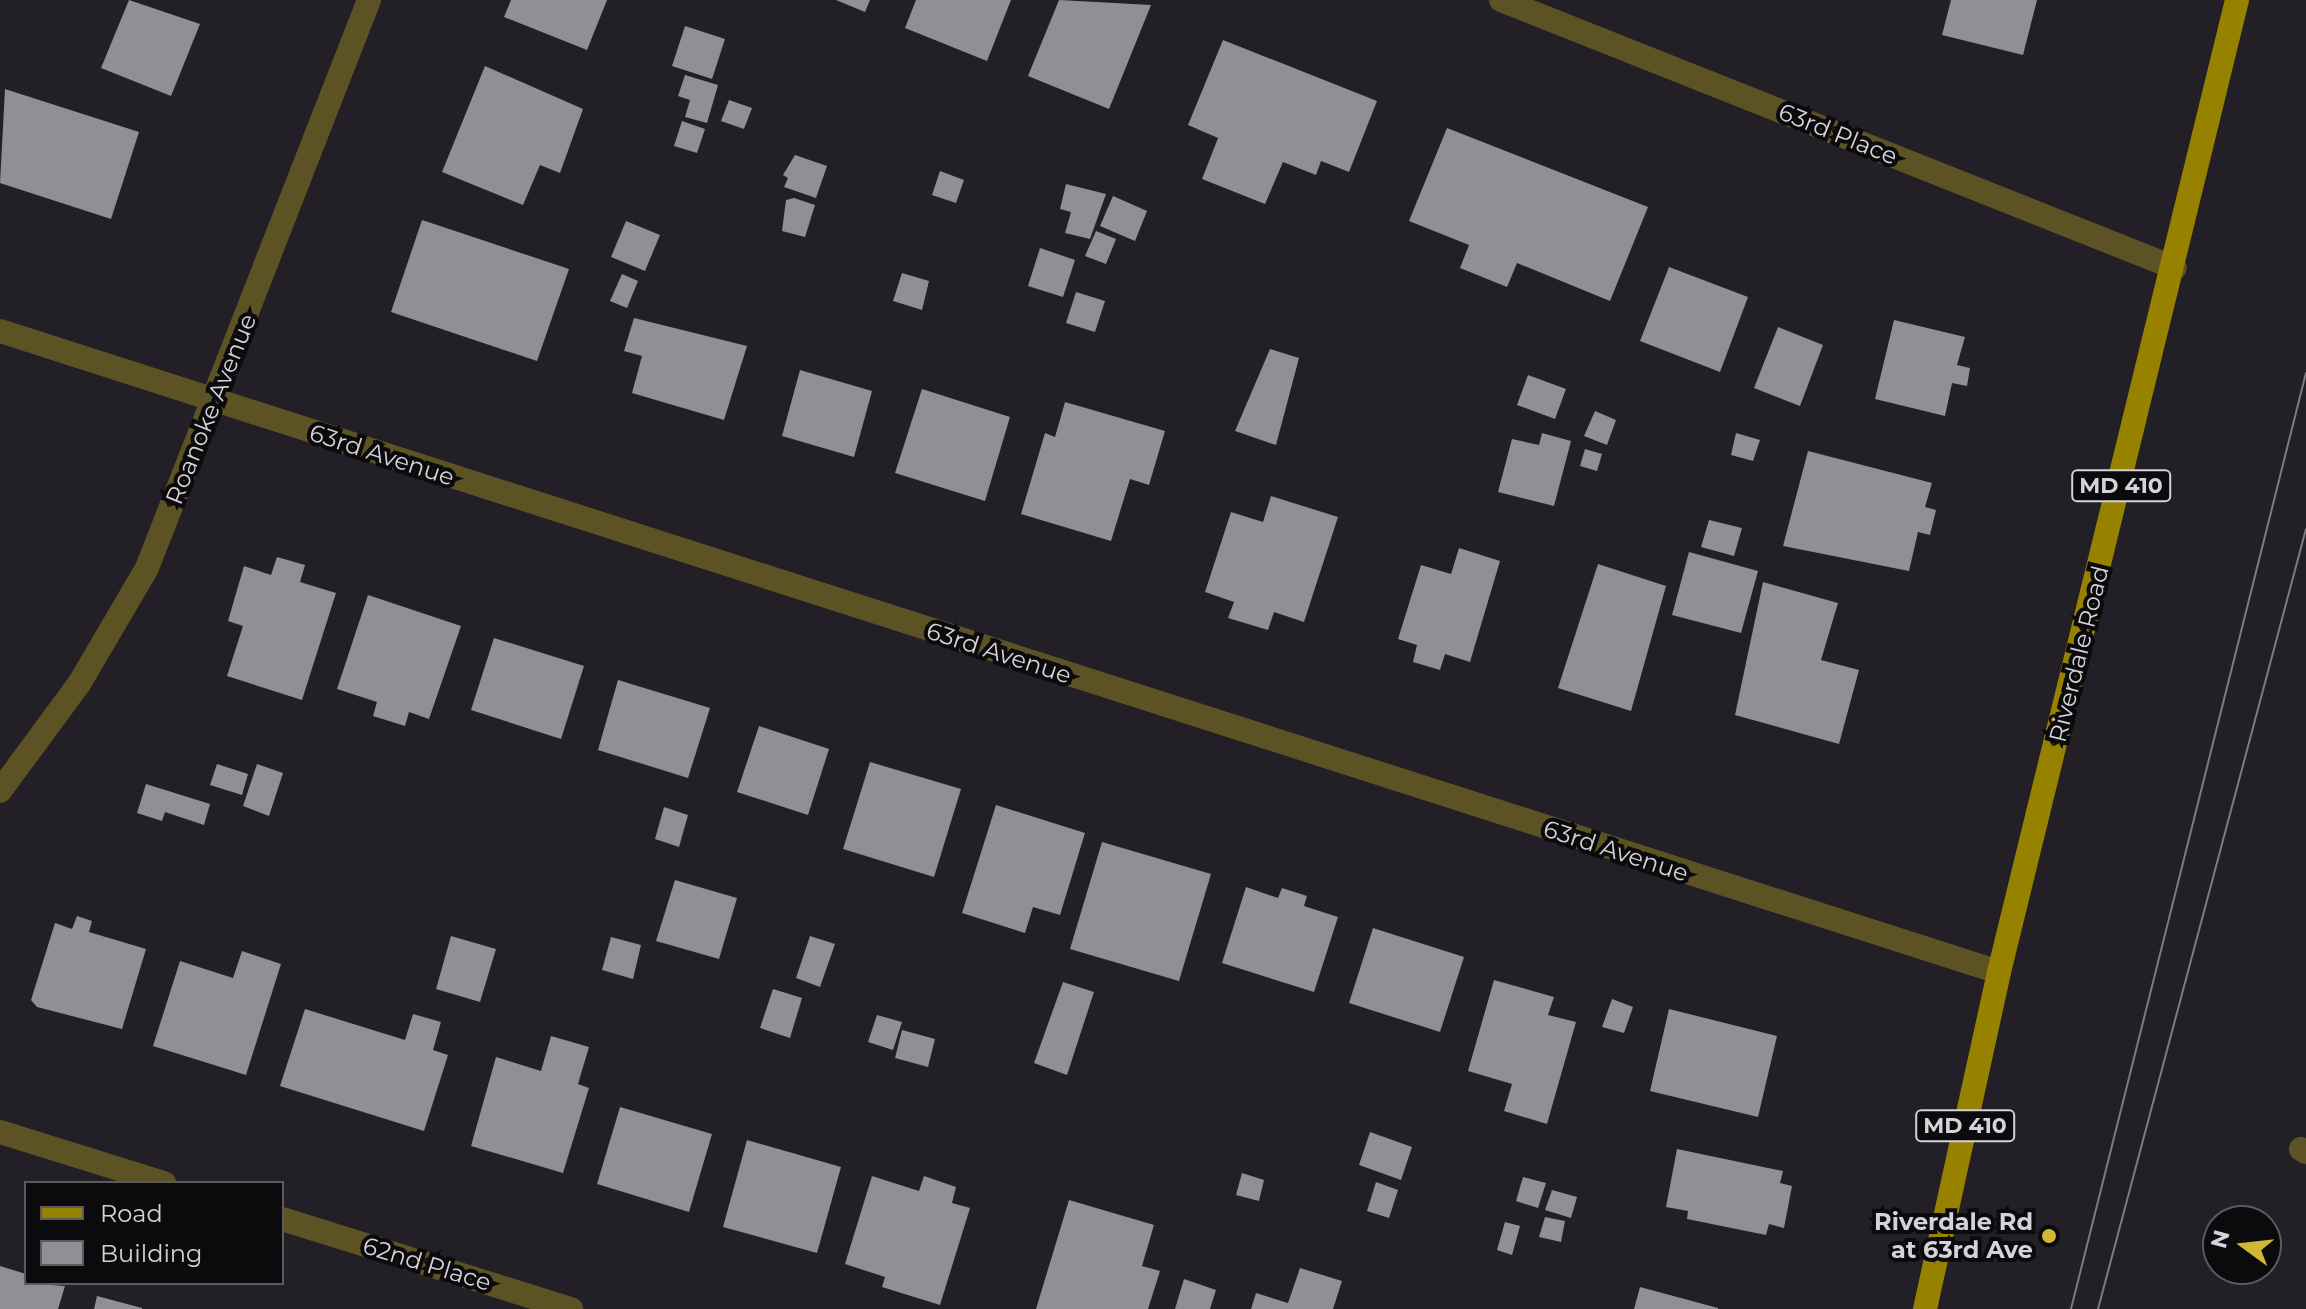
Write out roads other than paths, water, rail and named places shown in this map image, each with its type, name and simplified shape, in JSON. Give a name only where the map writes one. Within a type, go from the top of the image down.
[{"type":"main road","name":"Riverdale Road","points":[[1925,1309],[1999,972],[2175,268],[2237,0]]},
{"type":"street","name":"Roanoke Avenue","points":[[0,791],[79,684],[147,568],[216,402],[369,0]]},
{"type":"street","name":"63rd Place","points":[[1501,0],[2175,268]]},
{"type":"street","name":"63rd Avenue","points":[[0,331],[1999,972]]},
{"type":"street","points":[[0,1132],[158,1181]]},
{"type":"street","name":"62nd Place","points":[[284,1220],[571,1309]]},
{"type":"tram line","points":[[2071,1309],[2306,373]]},
{"type":"tram line","points":[[2098,1309],[2306,529]]},
{"type":"place","name":"Riverdale Rd at 63rd Ave","points":[[2049,1236]]}]
